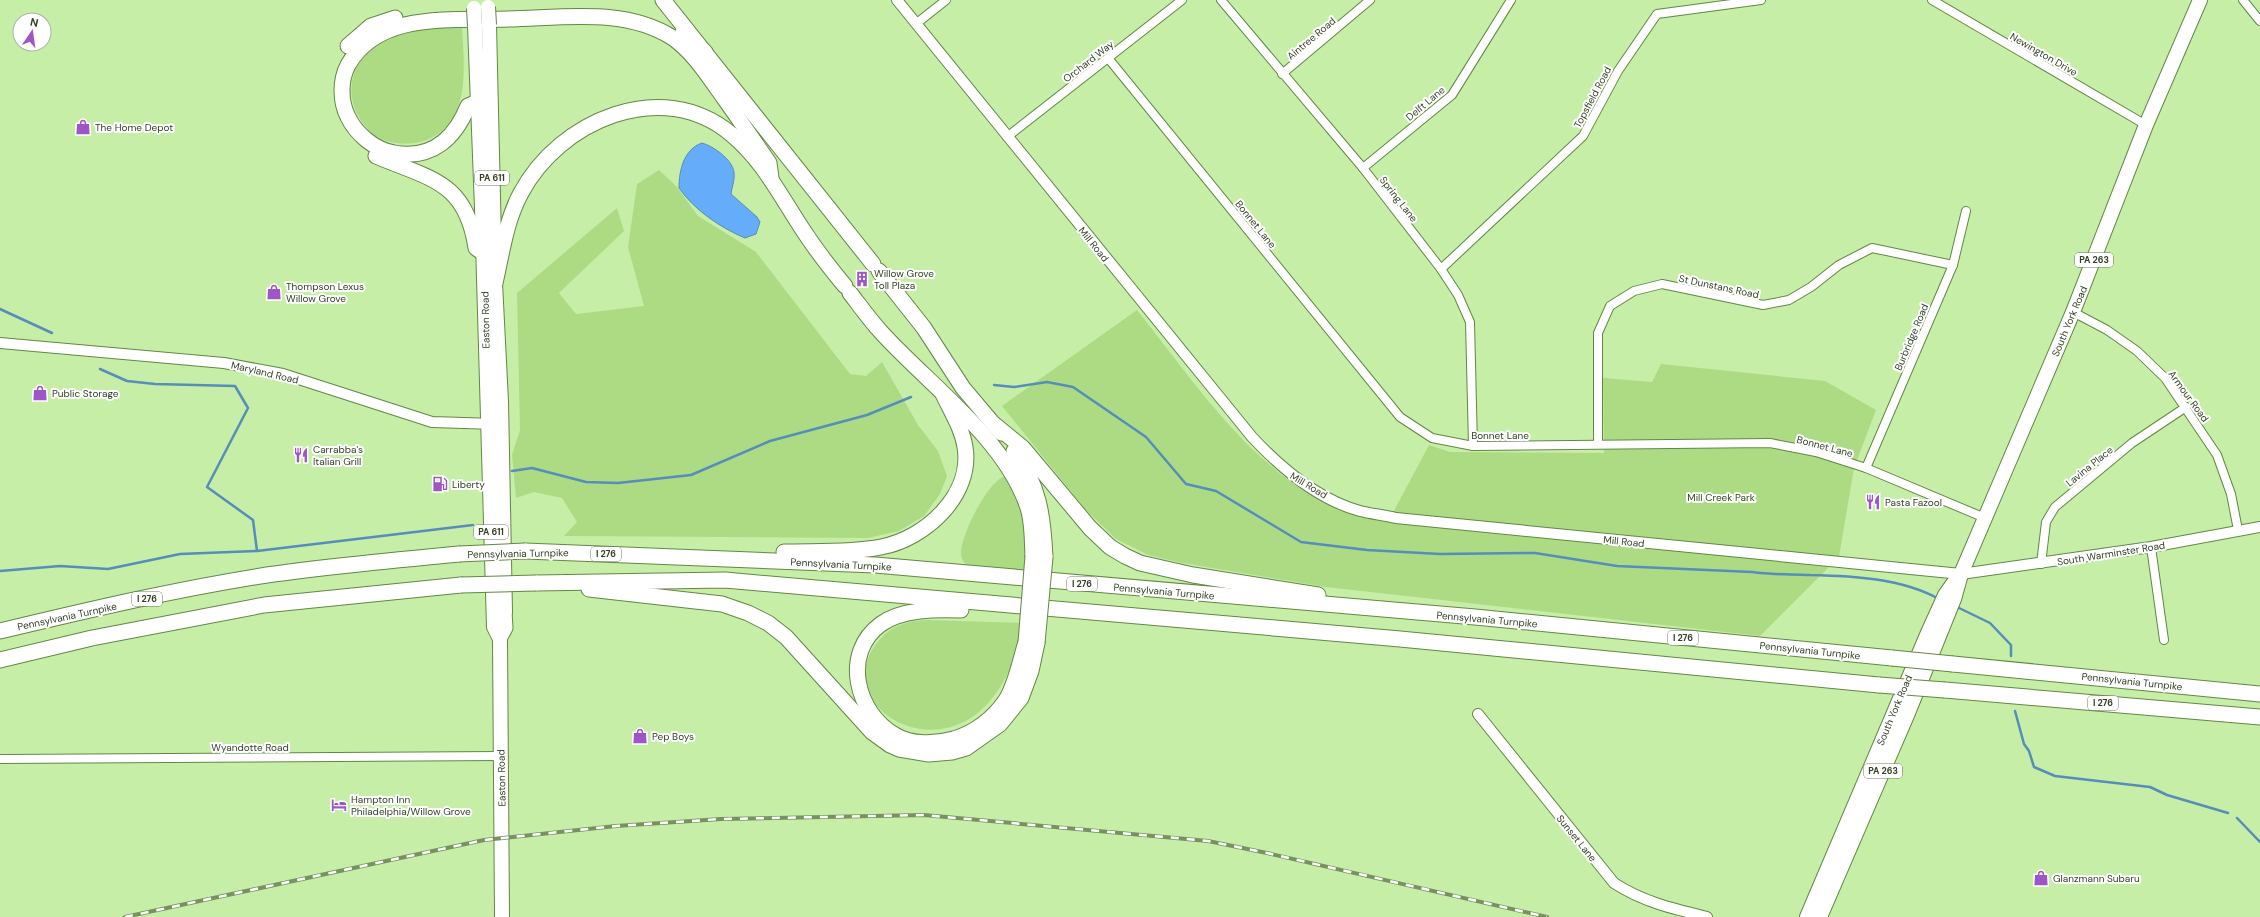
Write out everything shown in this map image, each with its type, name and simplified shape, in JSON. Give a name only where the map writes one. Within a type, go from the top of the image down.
[{"type":"highway","points":[[536,584],[722,604],[742,610],[768,624],[786,637],[872,732],[894,747],[922,753],[952,752],[966,748],[1000,724],[1021,698],[1031,671],[1031,643],[1039,556],[1041,513],[1034,486],[1026,468],[995,425],[963,388],[924,328],[664,0]]},
{"type":"highway","name":"South York Road","points":[[1806,917],[1985,518],[2073,312],[2146,125],[2200,0]]},
{"type":"highway","name":"Easton Road","points":[[480,4],[495,283],[494,627],[500,639],[502,917]]},
{"type":"highway","points":[[483,253],[476,248],[469,218],[465,209],[448,188],[424,174],[365,151],[347,132],[337,111],[334,84],[341,58],[358,36],[379,22],[408,16],[584,10],[620,11],[637,14],[669,26],[705,52]]},
{"type":"highway","points":[[477,102],[468,106],[455,131],[437,146],[425,152],[394,153],[373,144],[355,129],[344,106],[342,83],[346,68],[357,50],[375,36],[401,25],[441,21],[586,17],[629,20],[646,25],[672,38],[693,57],[769,162],[771,178]]},
{"type":"highway","name":"Easton Road","points":[[482,26],[477,102],[483,253],[505,612]]},
{"type":"highway","points":[[495,283],[513,210],[530,177],[555,148],[571,135],[607,116],[628,111],[650,108],[672,108],[698,115],[731,134],[771,178],[811,241],[880,331],[943,394],[988,442],[1020,487],[1028,506],[1039,556]]},
{"type":"highway","points":[[687,557],[880,547],[907,539],[920,531],[950,503],[960,485],[964,472],[966,459],[963,436],[943,394]]},
{"type":"highway","points":[[995,425],[1023,448],[1090,528],[1110,547],[1140,563],[1193,575],[1475,617]]},
{"type":"highway","name":"Pennsylvania Turnpike","points":[[0,631],[92,610],[265,576],[327,567],[459,554],[525,551],[875,565],[1475,617],[2260,694]]},
{"type":"highway","name":"I 276","points":[[0,660],[92,638],[264,605],[461,585],[725,580],[1400,639],[1879,685],[2260,717]]},
{"type":"highway","points":[[1031,643],[1006,699],[990,720],[978,728],[947,741],[928,743],[896,736],[882,726],[871,714],[860,691],[856,675],[862,649],[873,631],[891,619],[907,614],[942,610],[1005,613],[1059,610]]},
{"type":"highway","name":"South York Road","points":[[1820,917],[1908,712],[1932,637]]},
{"type":"main road","name":"Easton Road","points":[[500,639],[506,628],[505,612]]},
{"type":"street","name":"Mill Road","points":[[897,0],[1252,438],[1279,466],[1317,492],[1358,510],[1396,518],[1960,574]]},
{"type":"street","points":[[917,23],[946,0]]},
{"type":"street","name":"Orchard Way","points":[[1007,137],[1182,0]]},
{"type":"street","name":"Spring Lane","points":[[1221,0],[1363,168],[1441,269],[1458,295],[1470,322],[1473,446]]},
{"type":"street","name":"Aintree Road","points":[[1282,74],[1370,0]]},
{"type":"street","name":"Delft Lane","points":[[1363,168],[1452,95],[1511,0]]},
{"type":"street","name":"Topsfield Road","points":[[1441,269],[1583,136],[1618,71],[1657,14],[1761,0]]},
{"type":"street","name":"Newington Drive","points":[[1932,0],[2146,125]]},
{"type":"street","points":[[2243,0],[2260,21]]},
{"type":"street","name":"Bonnet Lane","points":[[1108,58],[1400,417],[1432,438],[1473,446],[1770,443],[1816,452],[1866,468],[1985,518]]},
{"type":"street","name":"Burbridge Road","points":[[1866,468],[1953,265],[1966,211]]},
{"type":"street","name":"St Dunstans Road","points":[[1598,444],[1598,333],[1610,306],[1634,291],[1662,284],[1763,305],[1789,300],[1811,287],[1839,265],[1872,248],[1953,265]]},
{"type":"street","name":"Armour Road","points":[[2073,312],[2107,330],[2138,351],[2165,378],[2217,455],[2231,494],[2238,530]]},
{"type":"street","name":"Maryland Road","points":[[0,343],[224,362],[254,367],[312,383],[432,422],[494,424]]},
{"type":"street","name":"Lavina Place","points":[[2041,564],[2046,522],[2055,507],[2132,443],[2186,407]]},
{"type":"street","name":"South Warminster Road","points":[[1960,574],[2041,564],[2151,547],[2238,530],[2260,528]]},
{"type":"street","points":[[2151,547],[2164,640]]},
{"type":"street","name":"Sunset Lane","points":[[1478,714],[1614,883],[1632,895],[1654,903],[1707,917]]},
{"type":"street","name":"Wyandotte Road","points":[[0,759],[501,756]]},
{"type":"green space","points":[[448,25],[462,25],[464,66],[463,87],[454,116],[448,125],[434,137],[416,143],[396,143],[376,137],[363,124],[356,112],[352,99],[354,73],[360,61],[368,50],[385,37]]},
{"type":"green space","points":[[659,170],[676,186],[698,216],[756,252],[850,374],[866,376],[882,362],[918,425],[938,451],[947,476],[940,494],[924,516],[899,531],[868,538],[564,536],[577,522],[562,498],[534,492],[516,498],[512,455],[520,430],[517,293],[617,208],[624,231],[559,293],[576,314],[644,306],[628,247],[637,184]]},
{"type":"green space","name":"Mill Creek Park","points":[[1137,310],[1205,397],[1256,453],[1285,477],[1315,497],[1347,511],[1388,522],[1429,445],[1450,452],[1604,453],[1603,378],[1652,382],[1661,364],[1825,381],[1876,410],[1854,468],[1839,557],[1760,636],[1326,587],[1182,563],[1148,555],[1116,539],[1085,509],[1002,406]]},
{"type":"green space","points":[[1003,477],[1007,477],[1023,510],[1030,573],[968,566],[961,557],[964,536],[975,512],[989,489]]},
{"type":"green space","points":[[927,620],[1023,623],[1016,651],[1002,685],[973,716],[948,728],[922,729],[899,722],[880,709],[868,691],[865,670],[874,647],[879,640],[897,626]]},
{"type":"water","points":[[702,143],[716,150],[730,162],[733,167],[734,180],[731,194],[757,217],[760,222],[756,234],[745,238],[718,224],[692,204],[679,188],[680,174],[687,155],[696,146]]},
{"type":"waterway","points":[[0,309],[52,333]]},
{"type":"waterway","points":[[100,369],[127,381],[155,384],[235,386],[248,408],[207,487],[253,520],[257,551]]},
{"type":"waterway","points":[[994,385],[1014,387],[1047,382],[1073,387],[1146,437],[1186,484],[1216,491],[1301,542],[1367,550],[1440,554],[1535,553],[1617,566],[1860,577],[1893,582],[1924,592],[1939,599]]},
{"type":"waterway","points":[[512,471],[532,468],[586,482],[618,483],[691,475],[770,441],[867,415],[911,397]]},
{"type":"waterway","points":[[0,571],[60,566],[108,569],[180,554],[257,551],[473,525]]},
{"type":"waterway","points":[[1957,607],[1990,623],[2011,645],[2011,656]]},
{"type":"waterway","points":[[2015,711],[2024,744],[2029,751],[2034,767],[2055,776],[2150,787],[2167,795],[2228,813]]},
{"type":"waterway","points":[[2237,818],[2260,842]]},
{"type":"railway","points":[[125,917],[484,840],[616,826],[721,819],[924,815],[1208,841],[1547,917]]},
{"type":"place","name":"The Home Depot","points":[[83,127]]},
{"type":"place","name":"Willow Grove Toll Plaza","points":[[862,279]]},
{"type":"place","name":"Thompson Lexus Willow Grove","points":[[274,292]]},
{"type":"place","name":"Public Storage","points":[[40,393]]},
{"type":"place","name":"Carrabba's Italian Grill","points":[[301,455]]},
{"type":"place","name":"Liberty","points":[[440,484]]},
{"type":"place","name":"Pasta Fazool","points":[[1873,502]]},
{"type":"place","name":"Pep Boys","points":[[640,736]]},
{"type":"place","name":"Hampton Inn Philadelphia/Willow Grove","points":[[339,805]]},
{"type":"place","name":"Glanzmann Subaru","points":[[2041,878]]}]
